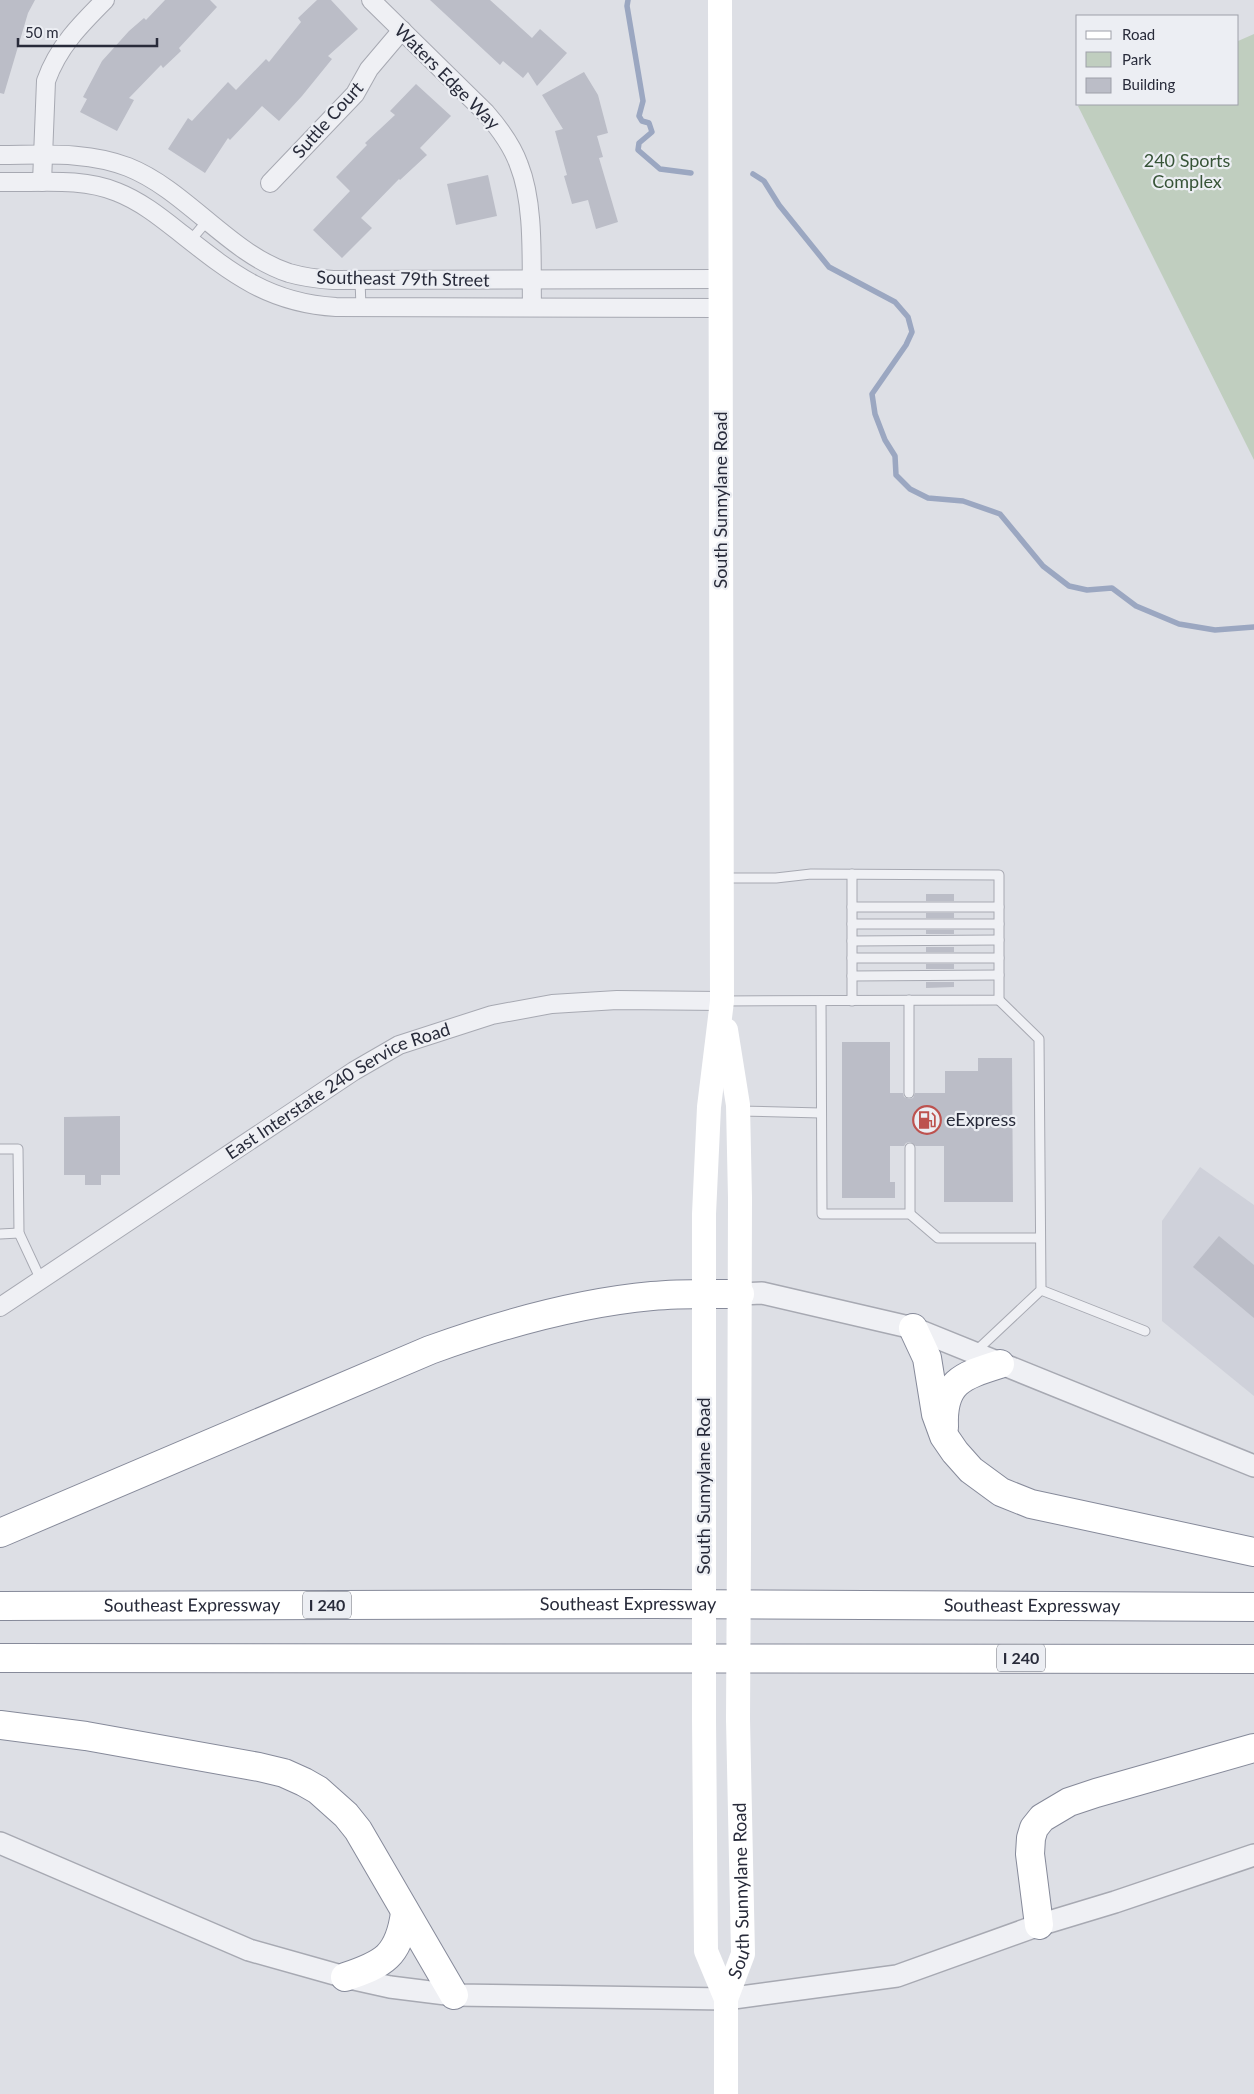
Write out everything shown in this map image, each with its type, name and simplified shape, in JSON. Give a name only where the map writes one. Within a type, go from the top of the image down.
[{"type":"highway","points":[[0,1533],[430,1350],[482,1331],[543,1314],[598,1303],[653,1296],[740,1294]]},
{"type":"highway","points":[[913,1328],[927,1358],[936,1414],[944,1436],[971,1470],[1001,1492],[1031,1504],[1254,1552]]},
{"type":"highway","points":[[944,1436],[943,1408],[948,1393],[972,1373],[1000,1364]]},
{"type":"highway","name":"Southeast Expressway","points":[[0,1606],[653,1604],[1254,1607]]},
{"type":"highway","name":"I 240","points":[[0,1658],[1254,1658]]},
{"type":"highway","points":[[0,1725],[86,1736],[259,1767],[284,1773],[304,1782],[332,1801],[358,1830],[454,1995]]},
{"type":"highway","points":[[1039,1925],[1030,1854],[1034,1828],[1042,1818],[1069,1802],[1096,1793],[1254,1748]]},
{"type":"highway","points":[[346,1977],[374,1967],[386,1958],[398,1944],[403,1929],[405,1913]]},
{"type":"main road","name":"South Sunnylane Road","points":[[720,0],[722,1001],[709,1107],[704,1214],[704,1719],[706,1951],[726,1999]]},
{"type":"main road","name":"South Sunnylane Road","points":[[722,1001],[738,1111],[740,1294],[738,1719],[743,1954],[726,1999],[726,2094]]},
{"type":"street","points":[[42,182],[46,81],[51,66],[71,34],[104,0]]},
{"type":"street","name":"Waters Edge Way","points":[[371,0],[486,113],[502,132],[512,148],[526,184],[529,205],[532,307]]},
{"type":"street","name":"Suttle Court","points":[[270,183],[355,94],[369,70],[402,30]]},
{"type":"street","name":"Southeast 79th Street","points":[[0,155],[66,154],[98,158],[128,167],[158,183],[265,262],[288,273],[311,278],[531,281],[720,279]]},
{"type":"street","name":"Southeast 79th Street","points":[[0,182],[92,184],[117,192],[144,205],[247,282],[273,295],[297,302],[320,306],[361,307],[720,308]]},
{"type":"street","name":"East Interstate 240 Service Road","points":[[0,1307],[354,1071],[399,1045],[492,1015],[552,1004],[617,1000],[722,1001]]},
{"type":"street","points":[[740,1294],[762,1293],[913,1328],[1254,1466]]},
{"type":"street","points":[[0,1843],[250,1950],[346,1977],[390,1987],[454,1995],[726,1999],[897,1976],[1039,1925],[1115,1902],[1254,1855]]},
{"type":"lane","points":[[190,241],[207,220]]},
{"type":"lane","points":[[360,280],[361,307]]},
{"type":"lane","points":[[852,874],[852,1001]]},
{"type":"lane","points":[[722,878],[852,874],[999,875],[999,1000]]},
{"type":"lane","points":[[852,907],[999,907]]},
{"type":"lane","points":[[852,924],[999,924]]},
{"type":"lane","points":[[852,941],[999,940]]},
{"type":"lane","points":[[852,958],[999,958]]},
{"type":"lane","points":[[852,976],[999,975]]},
{"type":"lane","points":[[909,1000],[909,1093]]},
{"type":"lane","points":[[722,1001],[999,1000],[1039,1039],[1041,1290],[974,1353]]},
{"type":"lane","points":[[821,1001],[822,1214],[910,1214],[938,1238],[1040,1238]]},
{"type":"lane","points":[[738,1111],[822,1113]]},
{"type":"lane","points":[[910,1148],[910,1214]]},
{"type":"lane","points":[[0,1149],[18,1149],[19,1233],[40,1280]]},
{"type":"lane","points":[[0,1234],[19,1233]]},
{"type":"lane","points":[[1041,1290],[1145,1331]]},
{"type":"shaded area","points":[[1200,1167],[1254,1205],[1254,1396],[1162,1321],[1162,1221]]},
{"type":"green space","name":"240 Sports Complex","points":[[1254,34],[1254,460],[1078,106],[1239,105],[1239,41]]},
{"type":"building","points":[[0,0],[35,0],[28,13],[4,94],[0,93]]},
{"type":"building","points":[[165,0],[210,0],[217,7],[179,48],[181,51],[163,68],[161,65],[129,98],[134,100],[117,131],[80,112],[87,99],[83,97],[102,61],[129,31],[144,18],[146,20]]},
{"type":"building","points":[[317,0],[331,0],[358,29],[328,56],[332,59],[279,121],[262,106],[230,140],[228,138],[205,173],[168,149],[188,118],[192,121],[228,82],[236,90],[266,59],[269,62],[301,22],[298,18]]},
{"type":"building","points":[[430,0],[490,0],[532,38],[540,29],[567,53],[537,86],[528,72],[523,78],[503,61],[500,65]]},
{"type":"building","points":[[584,72],[598,95],[608,133],[597,136],[603,157],[599,158],[618,222],[596,229],[588,200],[572,204],[564,176],[567,175],[555,131],[563,129],[542,95]]},
{"type":"building","points":[[416,84],[451,116],[420,148],[427,155],[399,179],[361,218],[372,228],[342,258],[313,230],[350,191],[336,177],[367,145],[365,143],[395,115],[390,111]]},
{"type":"building","points":[[488,175],[497,216],[456,225],[447,184]]},
{"type":"building","points":[[926,894],[954,894],[954,901],[926,901]]},
{"type":"building","points":[[926,913],[954,913],[954,918],[926,918]]},
{"type":"building","points":[[926,930],[954,930],[954,934],[926,934]]},
{"type":"building","points":[[926,947],[954,947],[954,952],[926,952]]},
{"type":"building","points":[[926,964],[954,964],[954,969],[926,969]]},
{"type":"building","points":[[926,982],[954,982],[954,987],[926,988]]},
{"type":"building","name":"eExpress","points":[[842,1042],[890,1042],[890,1093],[903,1093],[904,1097],[909,1099],[913,1098],[915,1093],[945,1093],[945,1071],[978,1071],[978,1058],[1012,1058],[1013,1202],[944,1202],[944,1146],[916,1146],[910,1142],[904,1146],[890,1146],[890,1182],[895,1182],[895,1198],[842,1198]]},
{"type":"building","points":[[120,1116],[120,1175],[101,1175],[101,1185],[85,1185],[85,1175],[64,1175],[64,1117]]},
{"type":"building","points":[[1219,1236],[1254,1265],[1254,1318],[1193,1267]]},
{"type":"waterway","points":[[628,0],[627,6],[643,101],[639,116],[642,121],[649,123],[652,132],[639,143],[638,150],[660,169],[691,173]]},
{"type":"waterway","points":[[753,174],[764,181],[779,205],[829,267],[895,302],[908,317],[912,332],[906,345],[872,394],[875,414],[885,440],[895,456],[896,475],[910,489],[928,498],[963,501],[1000,514],[1043,566],[1069,586],[1087,590],[1112,588],[1136,606],[1179,624],[1215,630],[1254,627]]},
{"type":"place","name":"eExpress","points":[[927,1120]]}]
